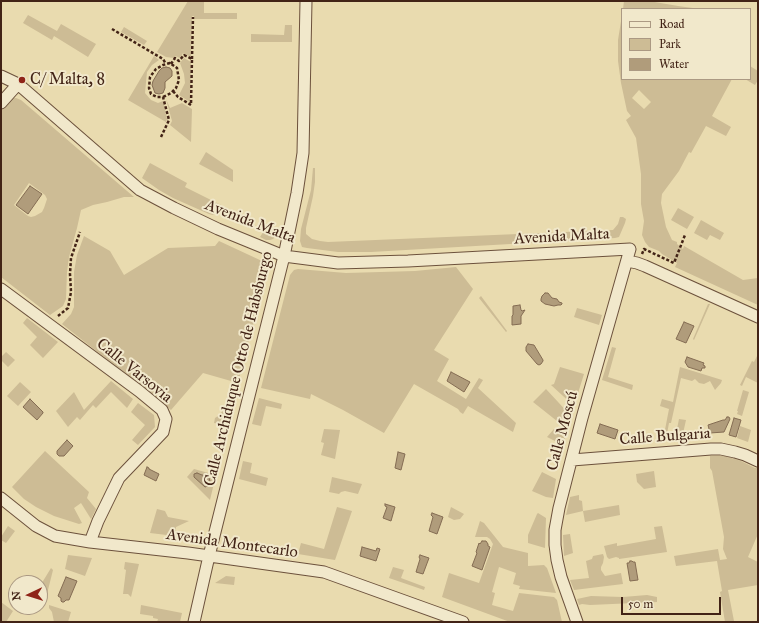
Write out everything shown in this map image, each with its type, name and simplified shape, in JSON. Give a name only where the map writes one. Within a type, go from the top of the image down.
[{"type":"street","name":"Calle Archiduque Otto de Habsburgo","points":[[194,622],[208,556],[284,256],[297,193],[303,153],[306,1]]},
{"type":"street","name":"Avenida Malta","points":[[1,76],[18,84],[140,190],[174,208],[284,256],[338,263],[408,261],[630,249]]},
{"type":"street","points":[[1,103],[18,84]]},
{"type":"street","name":"Calle Moscú","points":[[577,622],[561,577],[555,545],[555,530],[558,512],[582,418],[630,249]]},
{"type":"street","points":[[627,261],[644,266],[758,317]]},
{"type":"street","name":"Calle Varsovia","points":[[1,289],[139,391],[162,410],[166,419],[163,432],[119,478],[98,521],[90,542]]},
{"type":"street","name":"Calle Bulgaria","points":[[572,460],[711,448],[745,454],[758,461]]},
{"type":"street","name":"Avenida Montecarlo","points":[[1,498],[36,526],[54,536],[324,572],[463,622]]},
{"type":"path","points":[[173,91],[178,97],[191,105],[193,17]]},
{"type":"path","points":[[112,29],[163,59],[166,64]]},
{"type":"path","points":[[172,64],[175,58],[179,61],[184,55],[192,59]]},
{"type":"path","points":[[166,64],[172,64],[177,68],[179,80],[173,91],[163,97],[157,97],[151,94],[149,88],[150,77],[156,69],[166,64]]},
{"type":"path","points":[[161,137],[169,120],[163,97]]},
{"type":"path","points":[[48,323],[68,308],[71,292],[71,258],[80,232]]},
{"type":"path","points":[[656,254],[674,263],[685,235]]},
{"type":"green space","points":[[188,1],[204,1],[204,13],[237,13],[237,19],[194,19],[194,16],[192,16],[191,57],[183,53],[180,58],[175,56],[174,58],[166,57],[157,52]]},
{"type":"green space","points":[[624,1],[649,1],[693,8],[623,8]]},
{"type":"green space","points":[[28,15],[57,31],[61,24],[96,44],[88,57],[54,36],[52,40],[23,23]]},
{"type":"green space","points":[[621,21],[621,80],[731,80],[712,116],[731,127],[726,136],[706,126],[691,153],[689,152],[679,171],[662,194],[661,203],[666,227],[672,240],[677,242],[677,244],[683,249],[684,246],[743,280],[758,278],[758,305],[675,267],[677,263],[659,251],[649,247],[645,242],[642,235],[644,221],[641,204],[641,174],[636,138],[626,120],[631,116],[627,111],[621,83],[618,61],[618,40]],"holes":[[[639,90],[651,102],[644,109],[632,98]]]},
{"type":"green space","points":[[285,25],[292,25],[292,42],[251,42],[251,34],[284,35]]},
{"type":"green space","points":[[124,27],[147,41],[144,45],[121,32]]},
{"type":"green space","points":[[154,56],[159,60],[152,65],[147,72],[145,93],[151,100],[158,103],[163,101],[167,119],[166,122],[128,100]]},
{"type":"green space","points":[[184,58],[191,62],[190,102],[179,95],[185,83],[184,74],[180,63]]},
{"type":"green space","points":[[751,67],[758,71],[758,80],[755,85],[747,80],[751,80]]},
{"type":"green space","points":[[16,98],[21,100],[134,197],[124,197],[93,205],[81,210],[69,257],[66,299],[63,306],[50,315],[1,277],[1,110],[11,99]],"holes":[[[29,183],[45,195],[47,199],[44,208],[42,212],[35,216],[28,216],[14,205]]]},
{"type":"green space","points":[[166,99],[170,108],[182,103],[192,109],[191,142],[170,125],[172,121]]},
{"type":"green space","points":[[206,152],[233,170],[233,182],[199,164]]},
{"type":"green space","points":[[150,163],[187,183],[185,187],[221,205],[216,213],[213,215],[209,214],[173,198],[142,178]]},
{"type":"green space","points":[[313,168],[315,168],[315,182],[306,234],[312,239],[320,241],[328,242],[613,230],[618,224],[620,217],[626,219],[619,237],[615,238],[371,252],[338,252],[307,248],[302,247],[300,241],[301,229],[311,190]]},
{"type":"green space","points":[[678,208],[694,217],[687,229],[671,220]]},
{"type":"green space","points":[[701,220],[724,233],[720,240],[710,235],[707,240],[694,233]]},
{"type":"green space","points":[[267,226],[277,232],[276,236],[270,240],[260,237]]},
{"type":"green space","points":[[84,236],[110,251],[124,275],[168,248],[215,246],[219,241],[262,261],[266,265],[267,271],[238,383],[203,373],[171,410],[62,324],[71,314],[74,307],[74,272],[77,255]]},
{"type":"green space","points":[[456,267],[473,289],[434,350],[449,359],[437,381],[466,399],[479,378],[483,380],[478,388],[516,423],[513,432],[468,406],[463,414],[458,409],[414,384],[384,433],[311,394],[310,399],[261,388],[290,275],[294,270],[298,269],[346,273],[415,271]]},
{"type":"green space","points":[[481,296],[507,331],[506,332],[479,298]]},
{"type":"green space","points":[[708,304],[710,304],[694,340],[693,339]]},
{"type":"green space","points":[[577,308],[602,315],[599,325],[574,317]]},
{"type":"green space","points":[[27,318],[58,342],[43,358],[30,345],[37,337],[23,323]]},
{"type":"green space","points":[[612,347],[616,348],[608,377],[633,385],[632,390],[602,380]]},
{"type":"green space","points":[[6,352],[15,360],[8,367],[1,360],[1,357]]},
{"type":"green space","points":[[758,354],[758,383],[746,377],[742,386],[740,385],[752,361],[754,362]]},
{"type":"green space","points":[[560,367],[584,374],[574,406],[551,385],[554,384]]},
{"type":"green space","points":[[680,367],[722,380],[715,390],[710,381],[704,384],[699,383],[695,379],[692,381],[681,378],[671,423],[669,423],[666,439],[663,440],[669,409],[660,406],[662,399],[673,402]]},
{"type":"green space","points":[[111,381],[133,399],[127,408],[111,392],[96,408],[93,405],[80,420],[77,417],[68,427],[56,411],[74,392],[84,410]]},
{"type":"green space","points":[[20,382],[31,392],[18,406],[7,396]]},
{"type":"green space","points":[[546,389],[571,416],[567,429],[533,402]]},
{"type":"green space","points":[[743,390],[749,392],[742,416],[737,414],[737,411]]},
{"type":"green space","points":[[259,398],[282,404],[281,409],[266,406],[261,426],[252,424]]},
{"type":"green space","points":[[138,403],[154,415],[155,427],[138,445],[132,440],[145,425],[131,412]]},
{"type":"green space","points":[[223,406],[232,409],[228,426],[214,423],[215,418],[221,414]]},
{"type":"green space","points":[[679,419],[686,420],[682,438],[675,439]]},
{"type":"green space","points":[[740,426],[751,430],[748,442],[737,438]]},
{"type":"green space","points":[[324,429],[340,430],[335,459],[321,455],[324,443],[321,442]]},
{"type":"green space","points":[[554,429],[565,438],[563,445],[547,437]]},
{"type":"green space","points":[[45,451],[89,492],[87,498],[96,509],[91,519],[81,503],[74,508],[82,523],[79,524],[54,516],[24,499],[12,487]]},
{"type":"green space","points":[[710,456],[727,456],[758,468],[758,534],[748,557],[758,562],[758,585],[728,590],[734,621],[727,622],[725,622],[720,592],[722,591],[717,561],[676,566],[674,556],[718,549],[720,560],[727,559],[723,549],[724,537],[712,471],[710,468]]},
{"type":"green space","points":[[243,461],[252,463],[250,473],[268,478],[266,486],[239,479]]},
{"type":"green space","points":[[194,469],[216,475],[210,500],[187,477]]},
{"type":"green space","points":[[654,471],[656,487],[644,489],[637,482],[636,474]]},
{"type":"green space","points":[[542,472],[556,479],[553,498],[546,497],[532,491]]},
{"type":"green space","points":[[332,477],[362,484],[358,494],[345,491],[339,494],[329,492]]},
{"type":"green space","points":[[579,495],[579,500],[582,501],[583,511],[566,515],[570,497]]},
{"type":"green space","points":[[619,505],[620,515],[585,522],[583,511]]},
{"type":"green space","points":[[337,507],[352,511],[335,560],[298,554],[301,543],[324,549]]},
{"type":"green space","points":[[451,507],[464,514],[460,519],[454,520],[448,517]]},
{"type":"green space","points":[[157,509],[165,511],[168,517],[189,521],[176,527],[175,536],[150,533]]},
{"type":"green space","points":[[538,513],[546,518],[545,548],[528,543],[528,535]]},
{"type":"green space","points":[[480,521],[484,523],[503,547],[528,553],[528,566],[544,565],[547,568],[556,593],[519,589],[520,586],[513,584],[516,573],[499,567],[492,592],[495,593],[492,605],[513,611],[519,593],[554,597],[557,600],[562,622],[510,622],[442,597],[449,573],[479,583],[493,544],[487,537],[475,537]]},
{"type":"green space","points":[[8,526],[15,531],[6,543],[1,540],[1,537]]},
{"type":"green space","points":[[662,526],[667,552],[619,559],[616,557],[609,559],[607,557],[604,546],[617,543],[617,546],[656,539],[654,527]]},
{"type":"green space","points":[[570,534],[573,553],[564,556],[563,535]]},
{"type":"green space","points":[[603,554],[604,557],[601,570],[605,576],[621,573],[623,584],[574,590],[570,580],[589,578],[586,561],[592,559],[593,556]]},
{"type":"green space","points":[[68,555],[92,558],[85,576],[65,569]]},
{"type":"green space","points":[[125,562],[139,564],[131,597],[128,594],[123,594],[126,570],[124,569]]},
{"type":"green space","points":[[393,567],[404,570],[401,578],[425,587],[424,590],[389,578]]},
{"type":"green space","points":[[51,568],[53,570],[48,590],[48,575],[47,575]]},
{"type":"green space","points":[[226,576],[235,577],[234,585],[215,583]]},
{"type":"green space","points":[[647,595],[657,597],[657,602],[579,605],[577,599],[591,596],[623,597]]},
{"type":"green space","points":[[1,602],[8,607],[8,615],[10,615],[6,622],[1,622]]},
{"type":"green space","points":[[49,605],[71,612],[68,622],[54,622]]},
{"type":"green space","points":[[141,605],[182,613],[180,622],[157,622],[158,619],[153,618],[153,616],[140,614]]},
{"type":"water","points":[[166,67],[170,68],[172,71],[172,76],[165,82],[163,93],[155,93],[152,85],[153,81],[159,71]]},
{"type":"water","points":[[30,186],[42,194],[28,214],[16,205]]},
{"type":"water","points":[[545,293],[548,293],[552,298],[557,299],[562,304],[554,306],[545,304],[541,301],[541,299]]},
{"type":"water","points":[[520,305],[522,311],[525,310],[521,316],[521,324],[512,325],[513,306]]},
{"type":"water","points":[[684,322],[694,326],[686,343],[676,339]]},
{"type":"water","points":[[528,344],[534,345],[543,360],[541,364],[537,364],[526,351]]},
{"type":"water","points":[[687,357],[704,363],[703,365],[705,368],[702,368],[701,371],[688,367],[685,362]]},
{"type":"water","points":[[451,372],[470,382],[464,392],[447,381]]},
{"type":"water","points":[[30,399],[43,412],[37,420],[23,407]]},
{"type":"water","points":[[727,417],[730,419],[724,432],[710,433],[708,425],[725,420]]},
{"type":"water","points":[[734,418],[741,420],[736,437],[729,435]]},
{"type":"water","points":[[600,424],[618,430],[615,439],[597,433]]},
{"type":"water","points":[[67,440],[73,446],[64,456],[59,456],[57,451]]},
{"type":"water","points":[[398,452],[405,454],[401,470],[395,468]]},
{"type":"water","points":[[147,467],[159,474],[156,481],[144,475]]},
{"type":"water","points":[[197,473],[208,475],[210,481],[208,486],[205,487],[194,477],[194,474]]},
{"type":"water","points":[[385,504],[395,507],[391,521],[383,518],[387,507]]},
{"type":"water","points":[[432,513],[443,517],[437,534],[429,531],[433,517],[431,515]]},
{"type":"water","points":[[482,541],[486,541],[490,547],[482,570],[472,566],[479,543],[480,544]]},
{"type":"water","points":[[362,547],[376,551],[377,548],[380,549],[376,561],[360,556]]},
{"type":"water","points":[[420,555],[429,558],[423,574],[416,572]]},
{"type":"water","points":[[630,561],[635,562],[638,580],[630,581],[627,563]]},
{"type":"water","points":[[66,577],[77,581],[69,600],[62,602],[61,598],[58,596]]},
{"type":"place","name":"C/ Malta, 8","points":[[22,80]]}]
